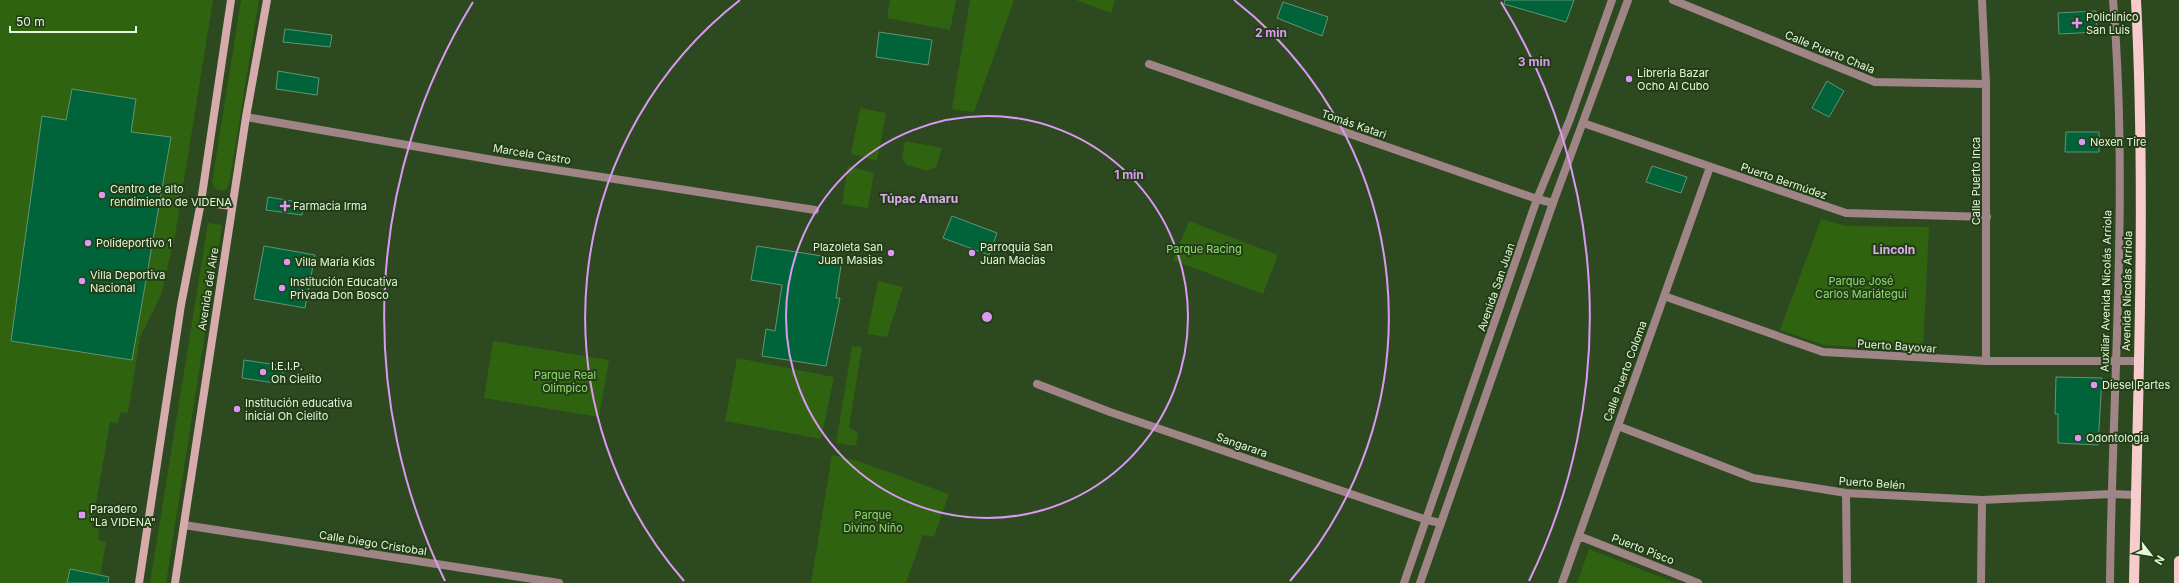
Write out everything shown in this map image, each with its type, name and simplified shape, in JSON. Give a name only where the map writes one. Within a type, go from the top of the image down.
[{"type":"main road","name":"Avenida del Aire","points":[[139,583],[181,305],[201,202],[231,0]]},
{"type":"main road","name":"Avenida del Aire","points":[[175,583],[246,117],[267,0]]},
{"type":"main road","name":"Avenida Nicolás Arriola","points":[[2134,583],[2140,271],[2140,137],[2136,0]]},
{"type":"main road","points":[[201,202],[232,206]]},
{"type":"main road","points":[[2179,561],[2179,583]]},
{"type":"street","name":"Avenida San Juan","points":[[1404,583],[1537,199],[1570,119],[1612,0]]},
{"type":"street","points":[[1420,583],[1553,203],[1628,0]]},
{"type":"street","name":"Calle Puerto Chala","points":[[1673,0],[1875,82],[1986,84]]},
{"type":"street","name":"Calle Puerto Inca","points":[[1982,0],[1986,84],[1986,361]]},
{"type":"street","name":"Auxiliar Avenida Nicolás Arriola","points":[[2110,583],[2111,494],[2117,360],[2119,76],[2113,0]]},
{"type":"street","name":"Tomás Katari","points":[[1149,64],[1537,199],[1553,203]]},
{"type":"street","name":"Marcela Castro","points":[[246,117],[505,162],[815,210]]},
{"type":"street","name":"Puerto Bermúdez","points":[[1583,122],[1846,213],[1987,217]]},
{"type":"street","name":"Calle Puerto Coloma","points":[[1562,583],[1710,167]]},
{"type":"street","name":"Puerto Bayovar","points":[[1664,296],[1823,352],[1986,361],[2138,361]]},
{"type":"street","name":"Sangarara","points":[[1037,384],[1110,412],[1427,520],[1441,523]]},
{"type":"street","name":"Puerto Belén","points":[[1618,426],[1753,478],[1846,493],[1982,500],[2111,494],[2136,495]]},
{"type":"street","points":[[1846,493],[1847,583]]},
{"type":"street","points":[[1981,583],[1982,500]]},
{"type":"street","name":"Calle Diego Cristobal","points":[[184,525],[539,582],[559,583]]},
{"type":"street","name":"Puerto Pisco","points":[[1579,536],[1698,583]]},
{"type":"green space","name":"Villa Deportiva Nacional","points":[[0,0],[213,0],[175,236],[161,295],[140,337],[128,413],[120,412],[118,423],[110,422],[92,527],[99,529],[98,540],[106,542],[99,583],[0,583]]},
{"type":"green space","points":[[241,0],[259,0],[229,185],[225,190],[219,190],[212,183]]},
{"type":"green space","points":[[890,0],[956,0],[950,30],[887,18]]},
{"type":"green space","points":[[970,0],[1014,0],[974,112],[952,109]]},
{"type":"green space","points":[[1076,0],[1115,0],[1111,13]]},
{"type":"green space","points":[[860,108],[886,113],[877,161],[851,154]]},
{"type":"green space","points":[[905,141],[942,148],[936,167],[926,171],[907,165],[902,158]]},
{"type":"green space","points":[[848,166],[874,173],[868,208],[842,204]]},
{"type":"green space","name":"Parque José Carlos Mariátegui","points":[[1821,219],[1846,226],[1929,227],[1923,351],[1824,345],[1780,330]]},
{"type":"green space","name":"Parque Racing","points":[[1189,221],[1278,255],[1263,294],[1173,260]]},
{"type":"green space","points":[[208,223],[222,225],[166,583],[150,583]]},
{"type":"green space","points":[[878,281],[903,287],[887,337],[867,334]]},
{"type":"green space","name":"Parque Real Olimpico","points":[[493,341],[609,360],[599,417],[484,398]]},
{"type":"green space","points":[[852,346],[862,347],[849,427],[858,433],[856,446],[836,443]]},
{"type":"green space","points":[[737,358],[834,377],[821,439],[725,421]]},
{"type":"green space","name":"Parque Divino Niño","points":[[832,455],[858,461],[949,494],[934,537],[923,535],[906,583],[811,583]]},
{"type":"green space","points":[[1589,549],[1676,583],[1577,583]]},
{"type":"building","points":[[1505,0],[1574,0],[1566,22],[1504,4]]},
{"type":"building","points":[[1283,2],[1328,17],[1322,36],[1277,18]]},
{"type":"building","name":"Policlinico San Luis","points":[[2096,11],[2097,32],[2059,34],[2058,13]]},
{"type":"building","points":[[285,29],[332,35],[330,47],[283,42]]},
{"type":"building","points":[[879,32],[932,40],[928,65],[876,57]]},
{"type":"building","points":[[278,71],[319,78],[317,95],[276,89]]},
{"type":"building","points":[[1827,81],[1844,91],[1829,117],[1812,108]]},
{"type":"building","name":"Polideportivo 1","points":[[72,89],[136,99],[131,132],[171,137],[132,360],[11,341],[42,116],[66,120]]},
{"type":"building","name":"Nexen Tire","points":[[2066,132],[2099,132],[2099,152],[2065,152]]},
{"type":"building","points":[[1652,166],[1687,177],[1681,193],[1646,182]]},
{"type":"building","name":"Farmacia Irma","points":[[268,197],[304,203],[302,215],[266,210]]},
{"type":"building","points":[[952,216],[997,233],[989,255],[943,238]]},
{"type":"building","points":[[264,246],[315,255],[305,308],[254,299]]},
{"type":"building","points":[[757,246],[842,259],[836,298],[840,298],[826,366],[762,356],[766,329],[775,331],[782,285],[751,280]]},
{"type":"building","name":"I.E.I.P. Oh Cielito","points":[[244,360],[284,366],[281,384],[242,378]]},
{"type":"building","points":[[2056,377],[2102,378],[2098,445],[2058,443],[2058,414],[2055,414]]},
{"type":"building","points":[[70,569],[109,577],[108,583],[67,583]]},
{"type":"place","name":"Policlinico San Luis","points":[[2077,23]]},
{"type":"place","name":"Libreria Bazar Ocho Al Cubo","points":[[1629,79]]},
{"type":"place","name":"Nexen Tire","points":[[2082,142]]},
{"type":"place","name":"Centro de alto rendimiento de VIDENA","points":[[102,195]]},
{"type":"place","name":"Farmacia Irma","points":[[285,206]]},
{"type":"place","name":"Polideportivo 1","points":[[88,243]]},
{"type":"place","name":"Plazoleta San Juan Masias","points":[[891,253]]},
{"type":"place","name":"Parroquia San Juan Macías","points":[[972,253]]},
{"type":"place","name":"Villa María Kids","points":[[287,262]]},
{"type":"place","name":"Villa Deportiva Nacional","points":[[82,281]]},
{"type":"place","name":"Institución Educativa Privada Don Bosco","points":[[282,288]]},
{"type":"place","name":"I.E.I.P. Oh Cielito","points":[[263,372]]},
{"type":"place","name":"Diesel Partes","points":[[2094,385]]},
{"type":"place","name":"Institución educativa inicial Oh Cielito","points":[[237,409]]},
{"type":"place","name":"Odontologia","points":[[2078,438]]},
{"type":"place","name":"Paradero \"La VIDENA\"","points":[[82,515]]},
{"type":"district","name":"Túpac Amaru","points":[[919,198]]},
{"type":"district","name":"Lincoln","points":[[1894,249]]}]
